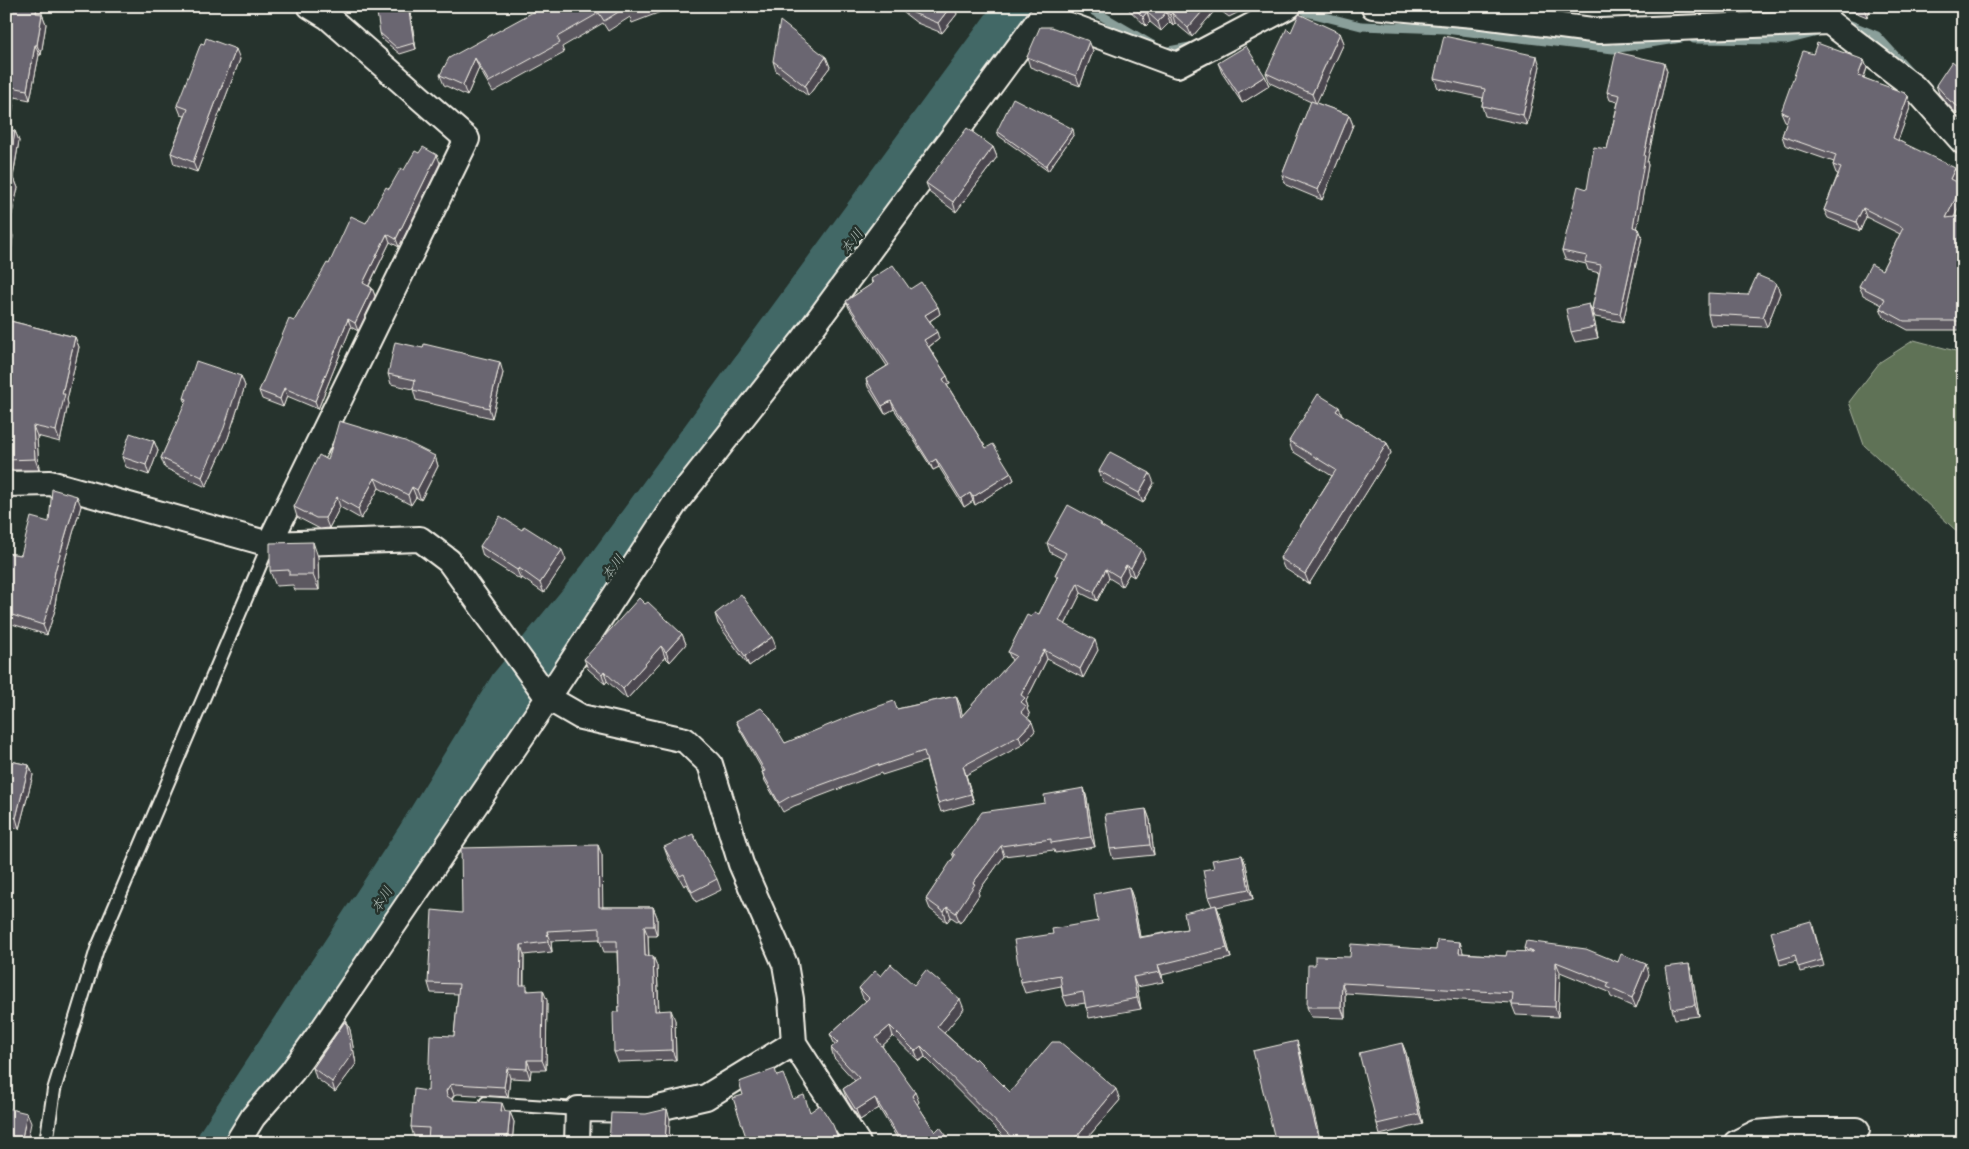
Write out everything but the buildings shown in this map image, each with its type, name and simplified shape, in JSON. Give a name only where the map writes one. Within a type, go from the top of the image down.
[{"type":"street","points":[[269,544],[450,176],[466,139],[328,17],[310,6]]},
{"type":"street","points":[[237,1143],[253,1117],[292,1072],[322,1028],[536,681],[807,335],[1044,15],[1177,65],[1289,6]]},
{"type":"street","points":[[1373,6],[1474,15],[1600,31],[1829,22],[1914,88],[1963,142]]},
{"type":"street","points":[[6,484],[50,483],[269,544],[420,539],[449,561],[536,681],[581,718],[685,740],[710,764],[741,864],[785,964],[791,999],[794,1043],[858,1143]]},
{"type":"street","points":[[578,1143],[578,1109],[650,1110],[706,1097],[794,1043]]},
{"type":"street","points":[[1736,1143],[1756,1133],[1773,1131],[1857,1130]]},
{"type":"lane","points":[[46,1143],[54,1090],[97,949],[269,544]]},
{"type":"lane","points":[[476,1102],[578,1109]]},
{"type":"green space","points":[[1914,340],[1963,353],[1963,537],[1864,445],[1849,402],[1880,362]]},
{"type":"waterway","name":"本川","points":[[222,1143],[419,842],[513,689],[601,582],[1023,6]]},
{"type":"waterway","points":[[1085,6],[1164,52],[1195,46]]},
{"type":"waterway","points":[[1306,12],[1361,26],[1445,29],[1613,49],[1681,38]]},
{"type":"waterway","points":[[1845,25],[1848,24],[1877,36],[1909,71]]},
{"type":"waterway","points":[[1694,39],[1786,40],[1818,32]]}]
